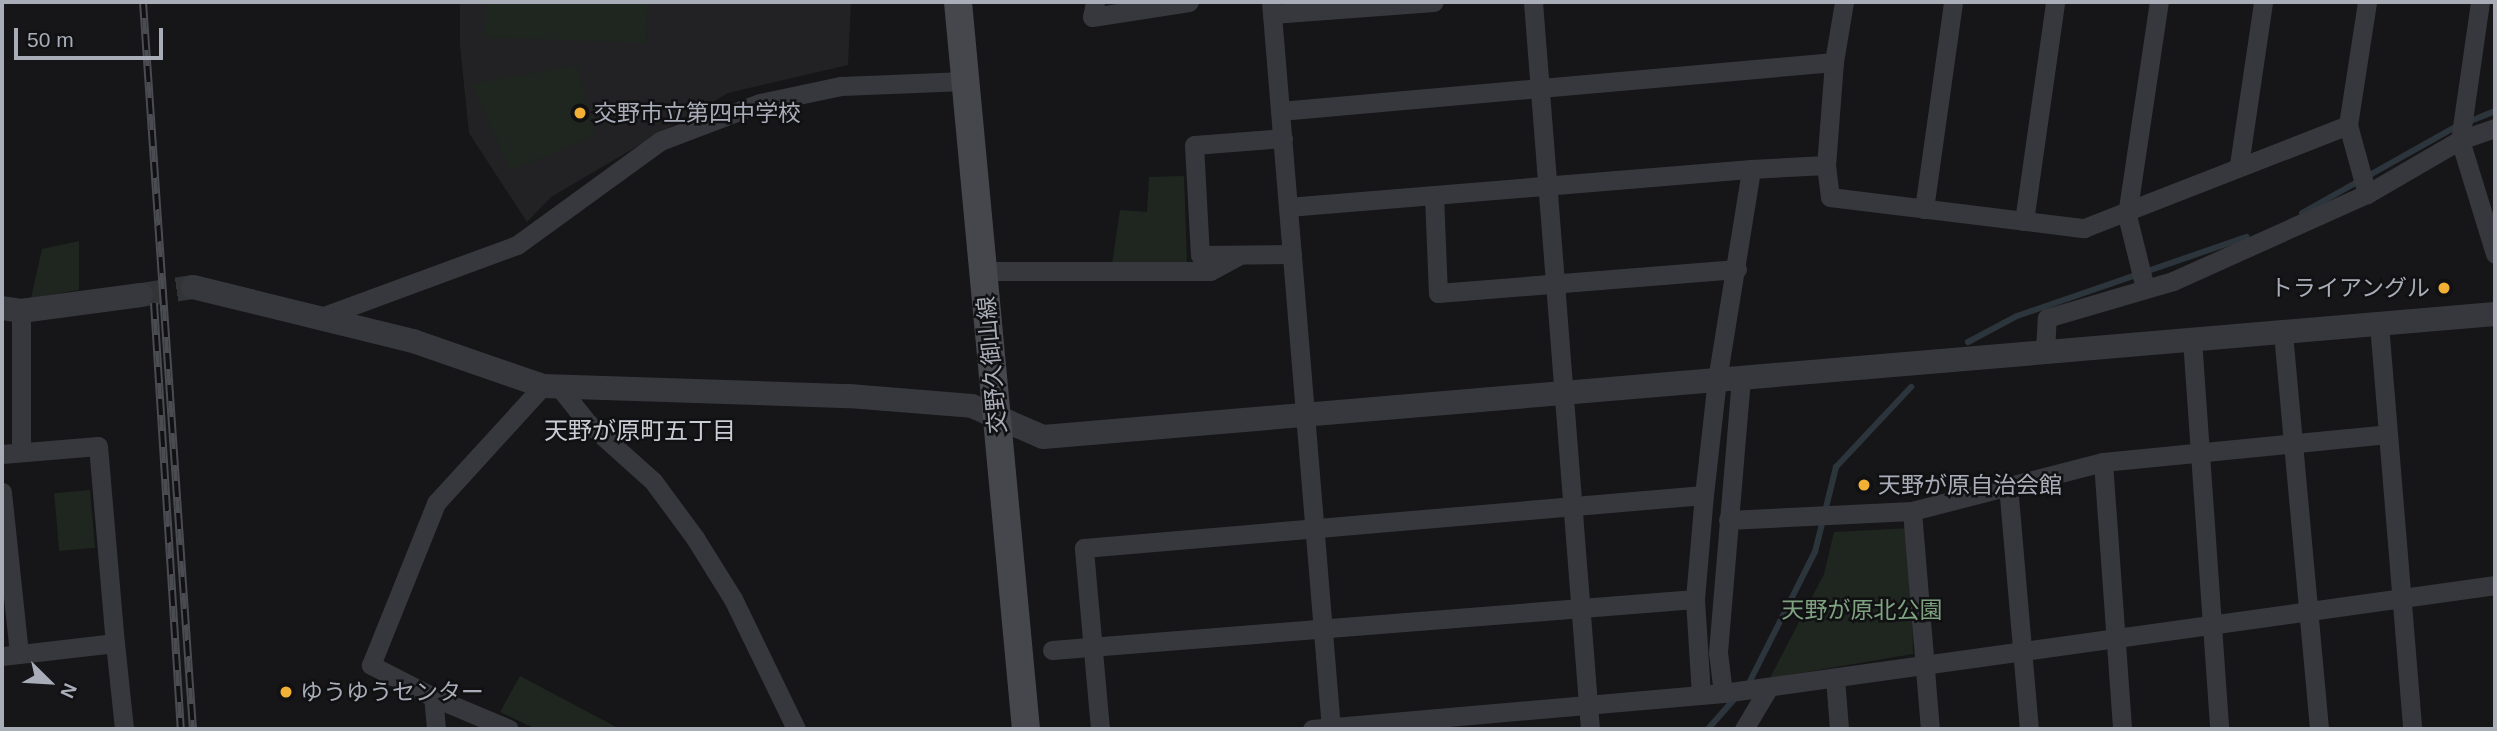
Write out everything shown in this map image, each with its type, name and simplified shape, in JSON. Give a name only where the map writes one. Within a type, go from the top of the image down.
[{"type":"main road","name":"交野久御山線","points":[[958,2],[1026,729]]},
{"type":"street","points":[[1095,2],[1091,17],[1188,2]]},
{"type":"street","points":[[1434,2],[1272,8],[1323,628],[1325,729],[1723,693],[2495,585]]},
{"type":"street","points":[[1533,2],[1590,729]]},
{"type":"street","points":[[1844,2],[1833,62],[1826,164],[1830,197],[2084,228],[2127,215],[2239,165],[2348,125]]},
{"type":"street","points":[[1924,209],[1953,2]]},
{"type":"street","points":[[2024,221],[2055,2]]},
{"type":"street","points":[[2145,288],[2127,215],[2159,2]]},
{"type":"street","points":[[2239,165],[2263,2]]},
{"type":"street","points":[[2367,2],[2348,125],[2367,194]]},
{"type":"street","points":[[2480,2],[2460,140],[2495,254]]},
{"type":"street","points":[[1280,111],[1833,62]]},
{"type":"street","points":[[324,316],[517,245],[660,141],[748,108],[841,86],[965,80]]},
{"type":"street","points":[[2045,351],[2047,318],[2173,281],[2367,194],[2460,140],[2495,128]]},
{"type":"street","points":[[1283,138],[1194,145],[1199,255],[1292,254]]},
{"type":"street","points":[[1288,207],[1826,164]]},
{"type":"street","points":[[1723,693],[1718,652],[1728,520],[1729,379],[1738,269],[1751,169]]},
{"type":"street","points":[[1433,195],[1437,293],[1738,269]]},
{"type":"street","points":[[983,271],[1210,271],[1240,254]]},
{"type":"street","points":[[193,287],[324,316],[413,341],[551,387],[917,401],[972,406],[997,420],[1043,437],[2495,314]]},
{"type":"street","points":[[124,729],[98,446],[11,453],[11,310],[141,295]]},
{"type":"street","points":[[2379,324],[2412,729]]},
{"type":"street","points":[[2283,333],[2319,729]]},
{"type":"street","points":[[2192,339],[2219,729]]},
{"type":"street","points":[[1701,695],[1695,599],[1704,495],[1729,379]]},
{"type":"street","points":[[509,729],[433,697],[371,664],[436,503],[551,387]]},
{"type":"street","points":[[551,387],[653,481],[695,538],[733,599],[796,729]]},
{"type":"street","points":[[1728,520],[1912,512],[2103,462],[2388,434]]},
{"type":"street","points":[[2103,462],[2122,729]]},
{"type":"street","points":[[2008,485],[2029,729]]},
{"type":"street","points":[[2,492],[10,655],[115,643]]},
{"type":"street","points":[[1100,729],[1084,548],[1704,495]]},
{"type":"street","points":[[1912,512],[1930,729]]},
{"type":"street","points":[[1052,650],[1695,599]]},
{"type":"street","points":[[1835,678],[1839,729]]},
{"type":"street","points":[[1744,729],[1769,687]]},
{"type":"street","points":[[433,697],[436,729]]},
{"type":"shaded area","name":"交野市立第四中学校","points":[[460,2],[851,2],[848,65],[728,93],[551,197],[527,222],[469,133],[460,46]]},
{"type":"green space","points":[[486,2],[647,2],[646,43],[484,37]]},
{"type":"green space","points":[[577,65],[595,135],[511,171],[471,84]]},
{"type":"green space","points":[[1184,176],[1187,263],[1112,264],[1120,210],[1147,212],[1149,177]]},
{"type":"green space","points":[[79,241],[79,290],[31,298],[42,249]]},
{"type":"green space","points":[[90,490],[95,548],[59,551],[54,493]]},
{"type":"green space","name":"天野が原北公園","points":[[1911,528],[1913,654],[1770,678],[1824,574],[1834,532]]},
{"type":"green space","points":[[520,676],[620,729],[536,729],[500,712]]},
{"type":"waterway","points":[[2468,122],[2495,111]]},
{"type":"waterway","points":[[2302,213],[2457,126]]},
{"type":"waterway","points":[[1968,342],[2017,316],[2247,237]]},
{"type":"waterway","points":[[1749,683],[1815,552],[1836,467],[1911,387]]},
{"type":"waterway","points":[[1708,729],[1737,696]]},
{"type":"tunnel","points":[[141,295],[193,287]]},
{"type":"railway","points":[[143,2],[193,729]]},
{"type":"railway","points":[[154,303],[181,729]]},
{"type":"place","name":"交野市立第四中学校","points":[[580,113]]},
{"type":"place","name":"トライアングル","points":[[2444,288]]},
{"type":"place","name":"天野が原自治会館","points":[[1864,485]]},
{"type":"place","name":"ゆうゆうセンター","points":[[286,692]]},
{"type":"district","name":"天野が原町五丁目","points":[[640,431]]}]
